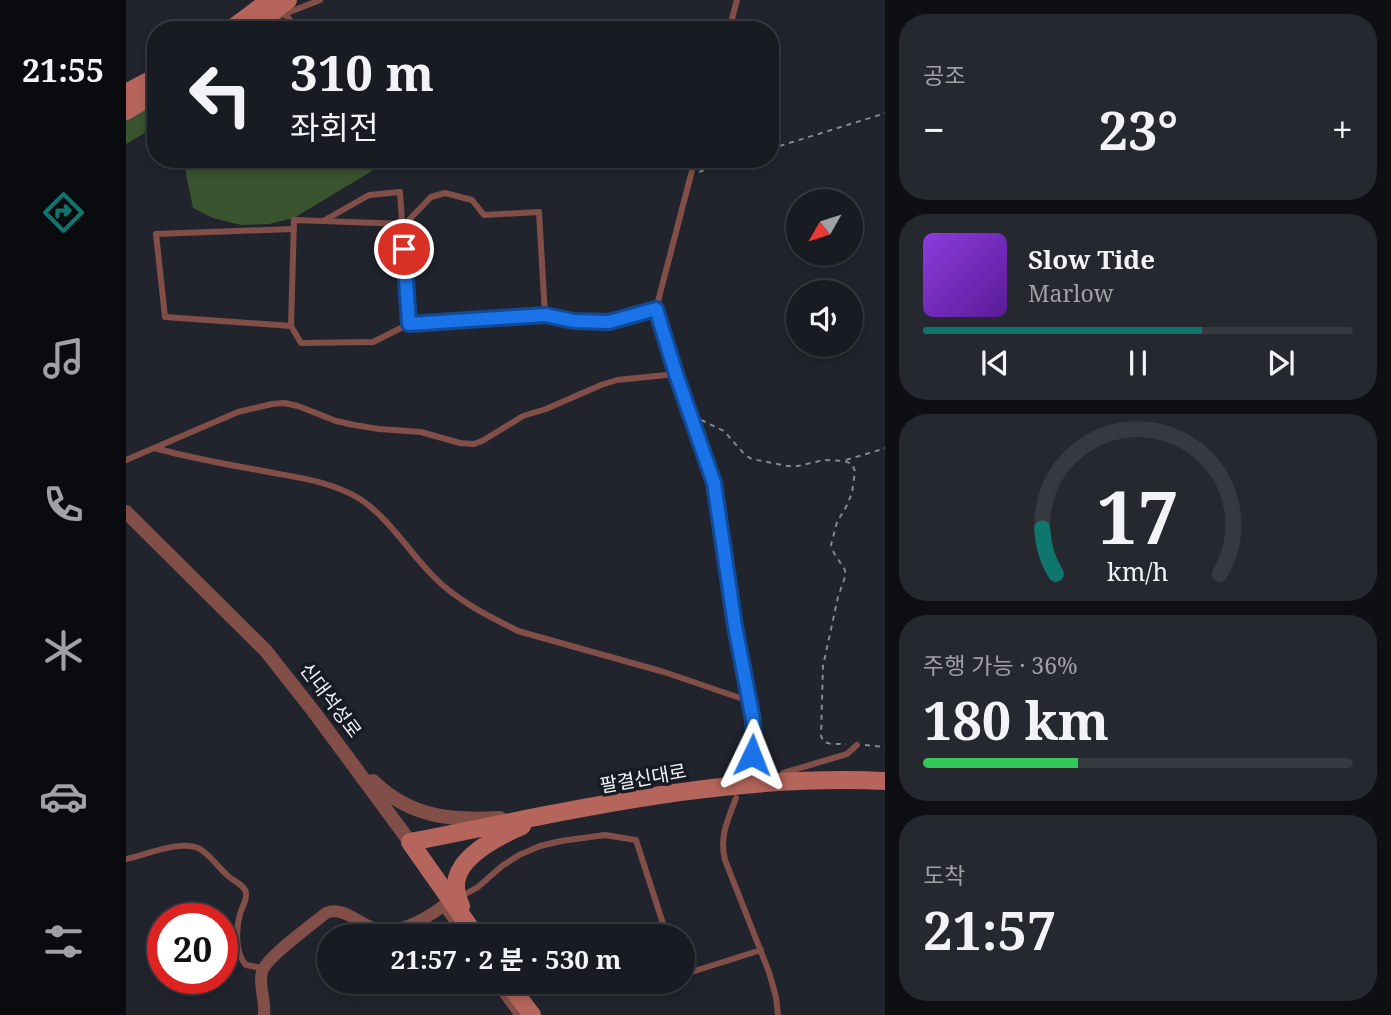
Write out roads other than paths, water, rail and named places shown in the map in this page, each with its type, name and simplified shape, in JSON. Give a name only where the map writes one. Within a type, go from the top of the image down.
[{"type":"main road","points":[[242,21],[270,0]]},
{"type":"main road","points":[[262,21],[287,7]]},
{"type":"main road","points":[[126,93],[147,82]]},
{"type":"main road","points":[[126,111],[147,98]]},
{"type":"main road","name":"팔결신대로","points":[[410,842],[687,791],[781,781],[885,781]]},
{"type":"main road","points":[[450,901],[457,876],[471,857],[515,829],[550,815]]},
{"type":"main road","name":"신대석성로","points":[[410,842],[464,924]]},
{"type":"main road","points":[[516,994],[532,1015]]},
{"type":"street","name":"신대석성로","points":[[128,511],[266,651],[410,842]]},
{"type":"street","points":[[347,757],[394,799],[430,815],[477,819],[550,815]]},
{"type":"street","points":[[264,1015],[262,968],[326,913],[340,911],[369,927],[382,930],[419,921],[450,901]]},
{"type":"lane","points":[[287,7],[320,0]]},
{"type":"lane","points":[[731,21],[737,0]]},
{"type":"lane","points":[[693,168],[656,309],[714,483],[735,626],[753,720],[752,755],[746,772]]},
{"type":"lane","points":[[324,221],[369,194],[400,192],[409,324]]},
{"type":"lane","points":[[545,315],[539,212],[484,215],[472,200],[445,193],[430,197],[405,224],[294,220],[291,326],[301,343],[373,342],[409,324],[545,315],[574,321],[609,322],[656,309]]},
{"type":"lane","points":[[291,326],[165,317],[156,234],[293,229]]},
{"type":"lane","points":[[126,460],[238,412],[284,403],[354,425],[421,432],[460,443],[474,444],[523,416],[601,385],[617,380],[676,374]]},
{"type":"lane","points":[[154,448],[312,481],[347,492],[376,512],[446,589],[517,631],[664,672],[749,701]]},
{"type":"lane","points":[[781,781],[783,773],[847,754],[857,744]]},
{"type":"lane","points":[[736,798],[723,836],[722,850],[761,950],[776,997],[778,1015]]},
{"type":"lane","points":[[450,901],[468,894],[502,866],[540,846],[605,835],[636,840],[663,924]]},
{"type":"lane","points":[[126,859],[178,846],[191,846],[201,850],[245,890],[247,896],[239,916],[239,956],[246,965],[262,968]]},
{"type":"lane","points":[[695,971],[761,950]]},
{"type":"lane","points":[[502,994],[517,1015]]}]
